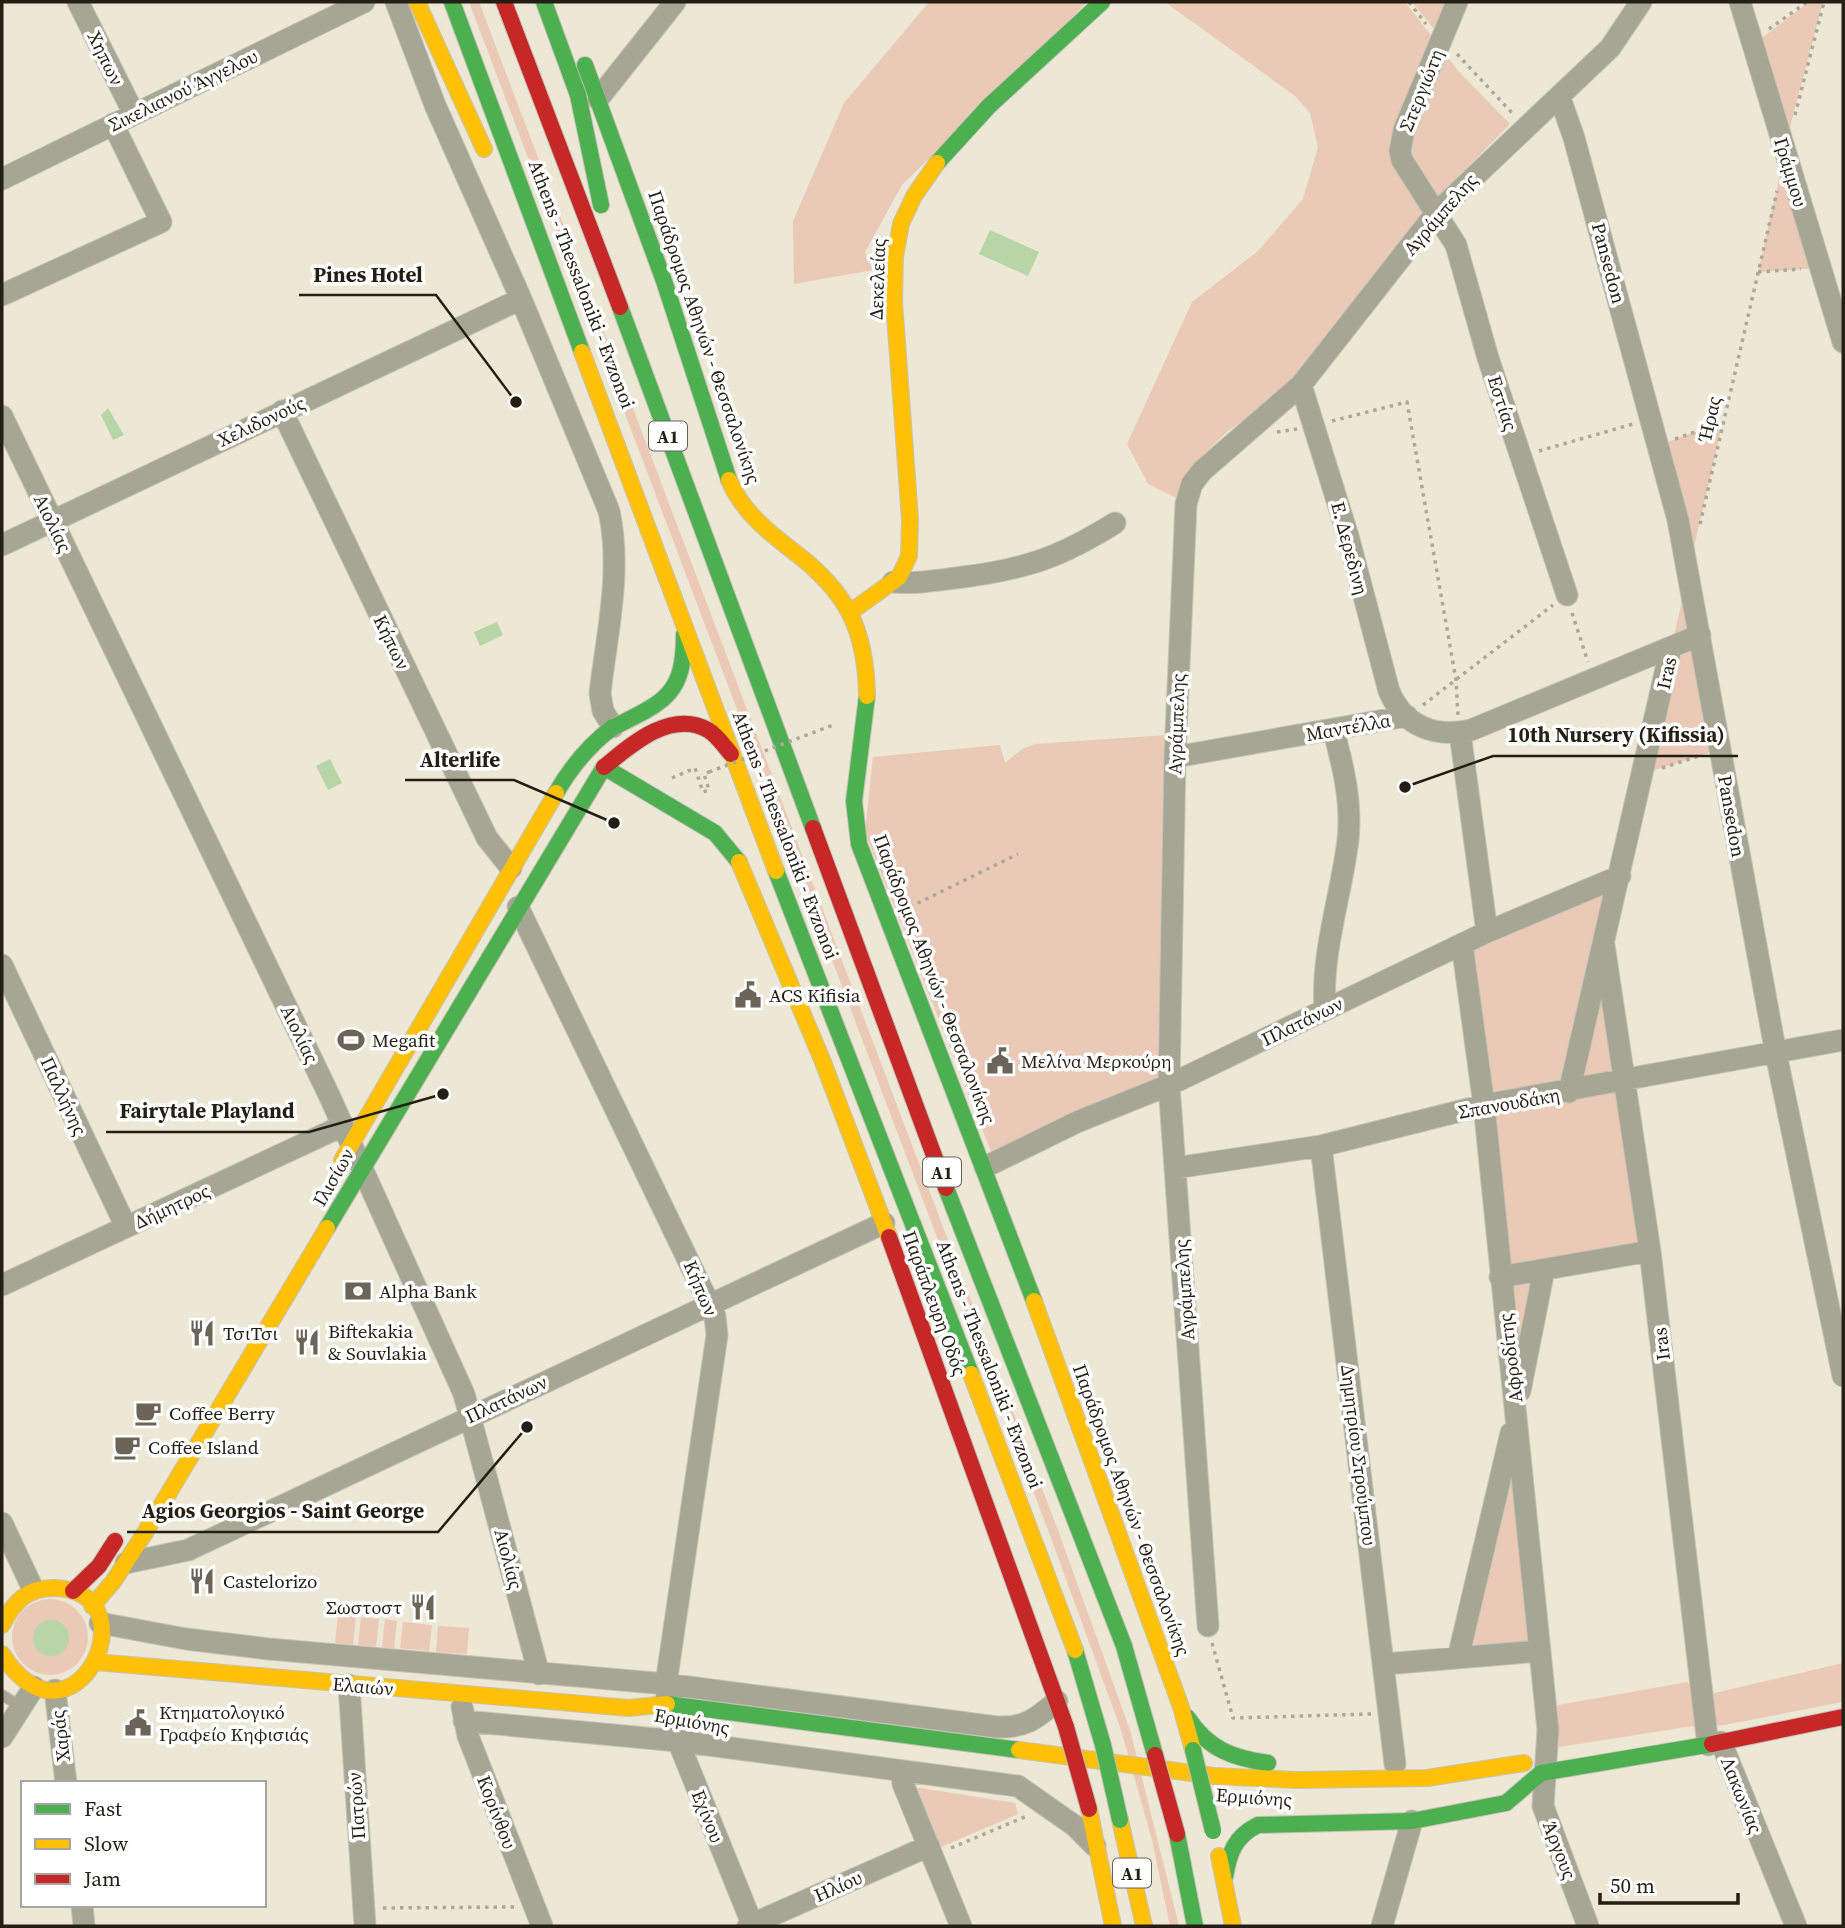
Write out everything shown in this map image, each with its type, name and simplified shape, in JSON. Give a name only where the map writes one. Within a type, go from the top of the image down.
[{"type":"main road","points":[[417,2],[492,167]]},
{"type":"main road","name":"Athens - Thessaloniki - Evzonoi","points":[[452,2],[733,756],[1036,1542],[1083,1672],[1144,1926]]},
{"type":"main road","name":"Athens - Thessaloniki - Evzonoi","points":[[504,2],[612,282],[810,825],[1124,1646],[1177,1834],[1195,1926]]},
{"type":"main road","points":[[544,2],[578,94],[595,165],[612,282]]},
{"type":"main road","name":"Παράδρομος Αθηνών - Θεσσαλονίκης","points":[[561,2],[689,353],[733,489],[750,513],[820,573],[852,611],[864,658],[866,711],[853,799],[853,825],[886,919],[985,1167],[1181,1707],[1225,1877],[1233,1926]]},
{"type":"main road","name":"Δεκελείας","points":[[852,611],[893,582],[905,566],[910,546],[903,387],[894,313],[894,251],[902,222],[917,191],[949,149],[1005,90],[1102,2]]},
{"type":"main road","points":[[507,200],[563,295]]},
{"type":"main road","name":"Ιλισίων","points":[[337,1170],[568,772],[596,740],[613,727],[658,704],[678,687],[685,665],[683,618]]},
{"type":"main road","points":[[604,767],[637,741],[683,723],[709,730],[733,756]]},
{"type":"main road","name":"Ιλισίων","points":[[96,1614],[604,767]]},
{"type":"main road","name":"Παράπλευρη Οδός","points":[[604,767],[644,788],[715,834],[729,847],[746,873],[823,1062],[884,1223],[919,1327],[1011,1570],[1057,1701],[1089,1809],[1113,1926]]},
{"type":"main road","points":[[73,1591],[99,1566],[121,1531]]},
{"type":"main road","points":[[2,1654],[14,1674],[44,1688],[82,1679],[96,1662],[102,1647],[96,1614],[73,1591],[47,1586],[33,1589],[17,1599],[3,1618]]},
{"type":"main road","name":"Ελαιών","points":[[96,1662],[629,1708]]},
{"type":"main road","points":[[1181,1707],[1198,1736],[1229,1756],[1278,1764],[1395,1764],[1487,1754],[1507,1756],[1524,1763],[1539,1776]]},
{"type":"main road","name":"Ερμιόνης","points":[[629,1708],[1214,1776],[1297,1780],[1427,1778],[1524,1763]]},
{"type":"main road","name":"Ερμιόνης","points":[[671,1712],[1123,1781]]},
{"type":"main road","points":[[1491,1789],[1539,1776],[1843,1717]]},
{"type":"main road","points":[[1225,1877],[1233,1845],[1247,1830],[1258,1825],[1412,1821],[1506,1803],[1539,1776]]},
{"type":"main road","name":"Ερμιόνης","points":[[1150,1785],[1218,1795]]},
{"type":"street","name":"Χηπων","points":[[78,2],[134,114]]},
{"type":"street","name":"Σικελιανού Άγγελου","points":[[2,179],[364,2]]},
{"type":"street","points":[[396,2],[435,105],[521,299],[608,511],[615,540],[615,566],[600,693],[603,711],[613,727]]},
{"type":"street","points":[[598,99],[675,2]]},
{"type":"street","name":"Στεργιώτη","points":[[1436,213],[1409,174],[1400,151],[1404,130],[1457,2]]},
{"type":"street","name":"Αγράμπελης","points":[[1208,1626],[1169,1085],[1175,757],[1183,532],[1192,484],[1236,438],[1301,385],[1436,213],[1560,98],[1620,36],[1641,2]]},
{"type":"street","name":"Γράμμου","points":[[1740,2],[1843,342]]},
{"type":"street","name":"Pansedon","points":[[1560,98],[1652,419],[1678,520],[1776,1054],[1843,1376]]},
{"type":"street","points":[[2,295],[161,222],[113,124]]},
{"type":"street","name":"Εστίας","points":[[1436,213],[1453,239],[1465,271],[1488,358],[1567,595]]},
{"type":"street","name":"Χελιδονούς","points":[[2,545],[521,299]]},
{"type":"street","name":"Ε. Δερεδινη","points":[[1301,385],[1315,426],[1382,671],[1391,697],[1404,713]]},
{"type":"street","name":"Κήπων","points":[[282,411],[487,838],[511,868]]},
{"type":"street","name":"Αιολίας","points":[[2,416],[342,1126],[464,1394],[539,1674]]},
{"type":"street","points":[[893,582],[915,584],[1033,565],[1077,547],[1115,523]]},
{"type":"street","points":[[1404,713],[1432,732],[1460,733],[1491,724],[1593,678],[1700,635]]},
{"type":"street","name":"Iras","points":[[1569,1092],[1671,647]]},
{"type":"street","name":"Μαντέλλα","points":[[1175,757],[1333,729],[1404,713]]},
{"type":"street","points":[[1325,1010],[1323,979],[1348,838],[1349,814],[1345,772],[1333,729]]},
{"type":"street","points":[[1460,733],[1487,932]]},
{"type":"street","name":"Πλατάνων","points":[[985,1167],[1077,1122],[1169,1085],[1487,932],[1620,876]]},
{"type":"street","name":"Κήπων","points":[[518,907],[710,1302],[717,1335],[671,1712]]},
{"type":"street","name":"Αφροδίτης","points":[[1462,944],[1485,1105],[1500,1277],[1517,1409],[1548,1730],[1539,1776]]},
{"type":"street","name":"Iras","points":[[1604,945],[1622,1082],[1650,1251],[1714,1744]]},
{"type":"street","name":"Παλλήνης","points":[[2,965],[126,1227]]},
{"type":"street","name":"Σπανουδάκη","points":[[1175,1168],[1321,1146],[1485,1105],[1569,1092],[1843,1040]]},
{"type":"street","name":"Δήμητρος","points":[[2,1286],[342,1126]]},
{"type":"street","name":"Δημητρίου Στρούμπου","points":[[1321,1146],[1395,1764]]},
{"type":"street","name":"Πλατάνων","points":[[126,1563],[188,1550],[710,1302],[884,1223]]},
{"type":"street","points":[[1500,1277],[1650,1251]]},
{"type":"street","points":[[1458,1658],[1517,1409],[1544,1270]]},
{"type":"street","points":[[2,1523],[33,1589]]},
{"type":"street","name":"Ελαιών","points":[[96,1614],[269,1649],[539,1674]]},
{"type":"street","points":[[1385,1664],[1539,1651]]},
{"type":"street","name":"Ερμιόνης","points":[[539,1674],[671,1712],[902,1771],[1018,1786],[1050,1806],[1075,1826],[1097,1849]]},
{"type":"street","name":"Πατρών","points":[[349,1685],[364,1917]]},
{"type":"street","points":[[2,1737],[22,1707],[44,1688]]},
{"type":"street","name":"Χαράς","points":[[44,1688],[66,1781]]},
{"type":"street","name":"Κορίνθου","points":[[460,1695],[464,1721],[538,1917]]},
{"type":"street","name":"Ερμιόνης","points":[[464,1721],[671,1712],[1018,1728],[1034,1721],[1057,1701]]},
{"type":"street","name":"Εχίνου","points":[[671,1712],[751,1926]]},
{"type":"street","name":"Λακωνίας","points":[[1714,1744],[1796,1926]]},
{"type":"street","points":[[902,1771],[903,1784],[961,1926]]},
{"type":"street","name":"Άργους","points":[[1539,1776],[1543,1806],[1588,1926]]},
{"type":"street","points":[[1382,1926],[1412,1821]]},
{"type":"street","name":"Ηλίου","points":[[751,1926],[931,1851]]},
{"type":"street","points":[[82,1907],[85,1926]]},
{"type":"lane","points":[[2,1695],[22,1707]]},
{"type":"path","points":[[1409,2],[1481,82],[1527,127]]},
{"type":"path","points":[[1751,42],[1807,2]]},
{"type":"path","points":[[1795,116],[1824,2]]},
{"type":"path","name":"Ήρας","points":[[1697,536],[1785,154]]},
{"type":"path","points":[[1758,272],[1820,268]]},
{"type":"path","points":[[1269,433],[1315,426],[1407,402],[1456,680],[1460,733]]},
{"type":"path","points":[[1520,456],[1652,419]]},
{"type":"path","points":[[1658,445],[1723,422]]},
{"type":"path","points":[[1567,595],[1593,678]]},
{"type":"path","name":"Μαντέλλα","points":[[1404,713],[1456,680],[1567,595]]},
{"type":"path","points":[[644,788],[695,768],[704,792],[709,790],[704,774],[836,724]]},
{"type":"path","points":[[1643,774],[1720,749]]},
{"type":"path","points":[[886,919],[1018,854]]},
{"type":"path","points":[[1208,1626],[1233,1718],[1391,1714]]},
{"type":"path","points":[[931,1851],[1050,1806]]},
{"type":"path","points":[[364,1917],[538,1917]]},
{"type":"shaded area","points":[[469,2],[479,2],[1059,1533],[1130,1730],[1179,1926],[1170,1926],[1152,1840],[1121,1730],[1051,1538]]},
{"type":"shaded area","points":[[929,2],[1087,2],[902,185],[865,252],[873,270],[794,284],[793,221],[844,103]]},
{"type":"shaded area","points":[[1165,2],[1405,2],[1459,72],[1510,124],[1419,217],[1290,387],[1227,432],[1196,462],[1178,499],[1148,484],[1127,444],[1192,302],[1258,251],[1303,199],[1318,147],[1310,113],[1295,96]]},
{"type":"shaded area","points":[[1412,2],[1447,2],[1435,30]]},
{"type":"shaded area","points":[[1809,2],[1823,2],[1785,146],[1754,44]]},
{"type":"shaded area","points":[[1785,154],[1820,268],[1758,272]]},
{"type":"shaded area","points":[[990,230],[1039,252],[1028,276],[979,254]]},
{"type":"shaded area","points":[[108,408],[124,435],[113,440],[101,415]]},
{"type":"shaded area","points":[[1723,422],[1688,573],[1720,749],[1643,774],[1688,574],[1659,445]]},
{"type":"shaded area","points":[[497,622],[503,635],[480,646],[474,632]]},
{"type":"shaded area","points":[[1166,735],[1158,1080],[992,1154],[865,832],[873,757],[1000,745],[1005,763],[1022,749],[1035,744]]},
{"type":"shaded area","points":[[330,759],[342,783],[328,790],[316,766]]},
{"type":"shaded area","points":[[1603,885],[1650,1251],[1544,1270],[1517,1409],[1462,944]]},
{"type":"shaded area","points":[[1516,1422],[1539,1651],[1458,1658]]},
{"type":"shaded area","points":[[50,1599],[65,1602],[77,1610],[85,1622],[88,1637],[85,1652],[77,1664],[65,1672],[50,1675],[35,1672],[23,1664],[15,1652],[12,1637],[15,1622],[23,1610],[35,1602]]},
{"type":"shaded area","points":[[338,1614],[356,1616],[353,1645],[335,1643]]},
{"type":"shaded area","points":[[361,1617],[379,1619],[376,1647],[358,1645]]},
{"type":"shaded area","points":[[385,1619],[397,1621],[394,1649],[382,1647]]},
{"type":"shaded area","points":[[51,1620],[64,1625],[69,1638],[64,1651],[51,1656],[38,1651],[33,1638],[38,1625]]},
{"type":"shaded area","points":[[403,1622],[432,1625],[429,1651],[400,1648]]},
{"type":"shaded area","points":[[438,1626],[469,1628],[467,1654],[436,1652]]},
{"type":"shaded area","points":[[1843,1663],[1843,1702],[1724,1725],[1687,1727],[1559,1747],[1553,1706],[1687,1682],[1702,1696]]},
{"type":"shaded area","points":[[914,1787],[1015,1803],[1018,1814],[939,1848]]},
{"type":"traffic: fast","points":[[452,2],[582,352]]},
{"type":"traffic: fast","points":[[544,2],[578,95],[601,205]]},
{"type":"traffic: fast","points":[[937,163],[989,106],[1102,2]]},
{"type":"traffic: fast","points":[[585,65],[664,281],[729,480]]},
{"type":"traffic: fast","points":[[620,307],[813,828]]},
{"type":"traffic: fast","points":[[618,725],[649,709],[669,693],[680,670],[684,635]]},
{"type":"traffic: fast","points":[[867,696],[854,801],[859,844],[1034,1301]]},
{"type":"traffic: fast","points":[[556,793],[581,757],[613,727]]},
{"type":"traffic: fast","points":[[327,1228],[604,767],[715,833],[739,862]]},
{"type":"traffic: fast","points":[[776,871],[971,1374]]},
{"type":"traffic: fast","points":[[946,1188],[1124,1646],[1155,1755]]},
{"type":"traffic: fast","points":[[1075,1650],[1103,1745]]},
{"type":"traffic: fast","points":[[667,1704],[1019,1750]]},
{"type":"traffic: fast","points":[[1187,1717],[1203,1737],[1222,1750],[1268,1763]]},
{"type":"traffic: fast","points":[[1225,1877],[1234,1846],[1244,1834],[1258,1825],[1412,1821],[1506,1803],[1541,1773],[1712,1744]]},
{"type":"traffic: fast","points":[[1103,1745],[1120,1820]]},
{"type":"traffic: fast","points":[[1193,1750],[1213,1831]]},
{"type":"traffic: fast","points":[[1177,1834],[1195,1926]]},
{"type":"traffic: slow","points":[[417,2],[484,149]]},
{"type":"traffic: slow","points":[[852,611],[899,577],[909,556],[910,519],[894,302],[895,257],[901,224],[914,196],[937,163]]},
{"type":"traffic: slow","points":[[582,352],[776,871]]},
{"type":"traffic: slow","points":[[729,480],[756,520],[827,581],[850,613],[862,650],[867,696]]},
{"type":"traffic: slow","points":[[342,1160],[556,793]]},
{"type":"traffic: slow","points":[[739,862],[823,1062],[889,1237]]},
{"type":"traffic: slow","points":[[92,1606],[113,1582],[146,1531],[327,1228]]},
{"type":"traffic: slow","points":[[1034,1301],[1181,1707],[1193,1750]]},
{"type":"traffic: slow","points":[[971,1374],[1075,1650]]},
{"type":"traffic: slow","points":[[2,1625],[22,1597],[37,1590],[55,1588],[85,1596],[99,1615],[101,1640],[93,1664],[77,1683],[54,1691],[29,1683],[2,1654]]},
{"type":"traffic: slow","points":[[96,1662],[629,1708],[667,1704]]},
{"type":"traffic: slow","points":[[1019,1750],[1214,1776],[1297,1780],[1427,1778],[1524,1763]]},
{"type":"traffic: slow","points":[[1089,1809],[1113,1926]]},
{"type":"traffic: slow","points":[[1120,1820],[1144,1926]]},
{"type":"traffic: slow","points":[[1219,1856],[1233,1926]]},
{"type":"traffic: jam","points":[[504,2],[620,307]]},
{"type":"traffic: jam","points":[[604,767],[652,732],[680,724],[708,730],[731,754]]},
{"type":"traffic: jam","points":[[813,828],[946,1188]]},
{"type":"traffic: jam","points":[[889,1237],[1066,1727]]},
{"type":"traffic: jam","points":[[73,1591],[99,1566],[115,1541]]},
{"type":"traffic: jam","points":[[1712,1744],[1843,1717]]},
{"type":"traffic: jam","points":[[1066,1727],[1089,1809]]},
{"type":"traffic: jam","points":[[1155,1755],[1177,1834]]},
{"type":"place","name":"Pines Hotel","points":[[516,402]]},
{"type":"place","name":"10th Nursery (Kifissia)","points":[[1405,787]]},
{"type":"place","name":"Alterlife","points":[[614,823]]},
{"type":"place","name":"ACS Kifisia","points":[[748,995]]},
{"type":"place","name":"Megafit","points":[[351,1040]]},
{"type":"place","name":"Μελίνα Μερκούρη","points":[[1000,1061]]},
{"type":"place","name":"Fairytale Playland","points":[[443,1094]]},
{"type":"place","name":"Alpha Bank","points":[[358,1291]]},
{"type":"place","name":"ΤσιΤσι","points":[[202,1333]]},
{"type":"place","name":"Biftekakia & Souvlakia","points":[[307,1342]]},
{"type":"place","name":"Coffee Berry","points":[[148,1413]]},
{"type":"place","name":"Agios Georgios - Saint George","points":[[527,1427]]},
{"type":"place","name":"Coffee Island","points":[[127,1447]]},
{"type":"place","name":"Castelorizo","points":[[202,1581]]},
{"type":"place","name":"Σωστοστ","points":[[423,1607]]},
{"type":"place","name":"Κτηματολογικό Γραφείο Κηφισιάς","points":[[138,1723]]}]
